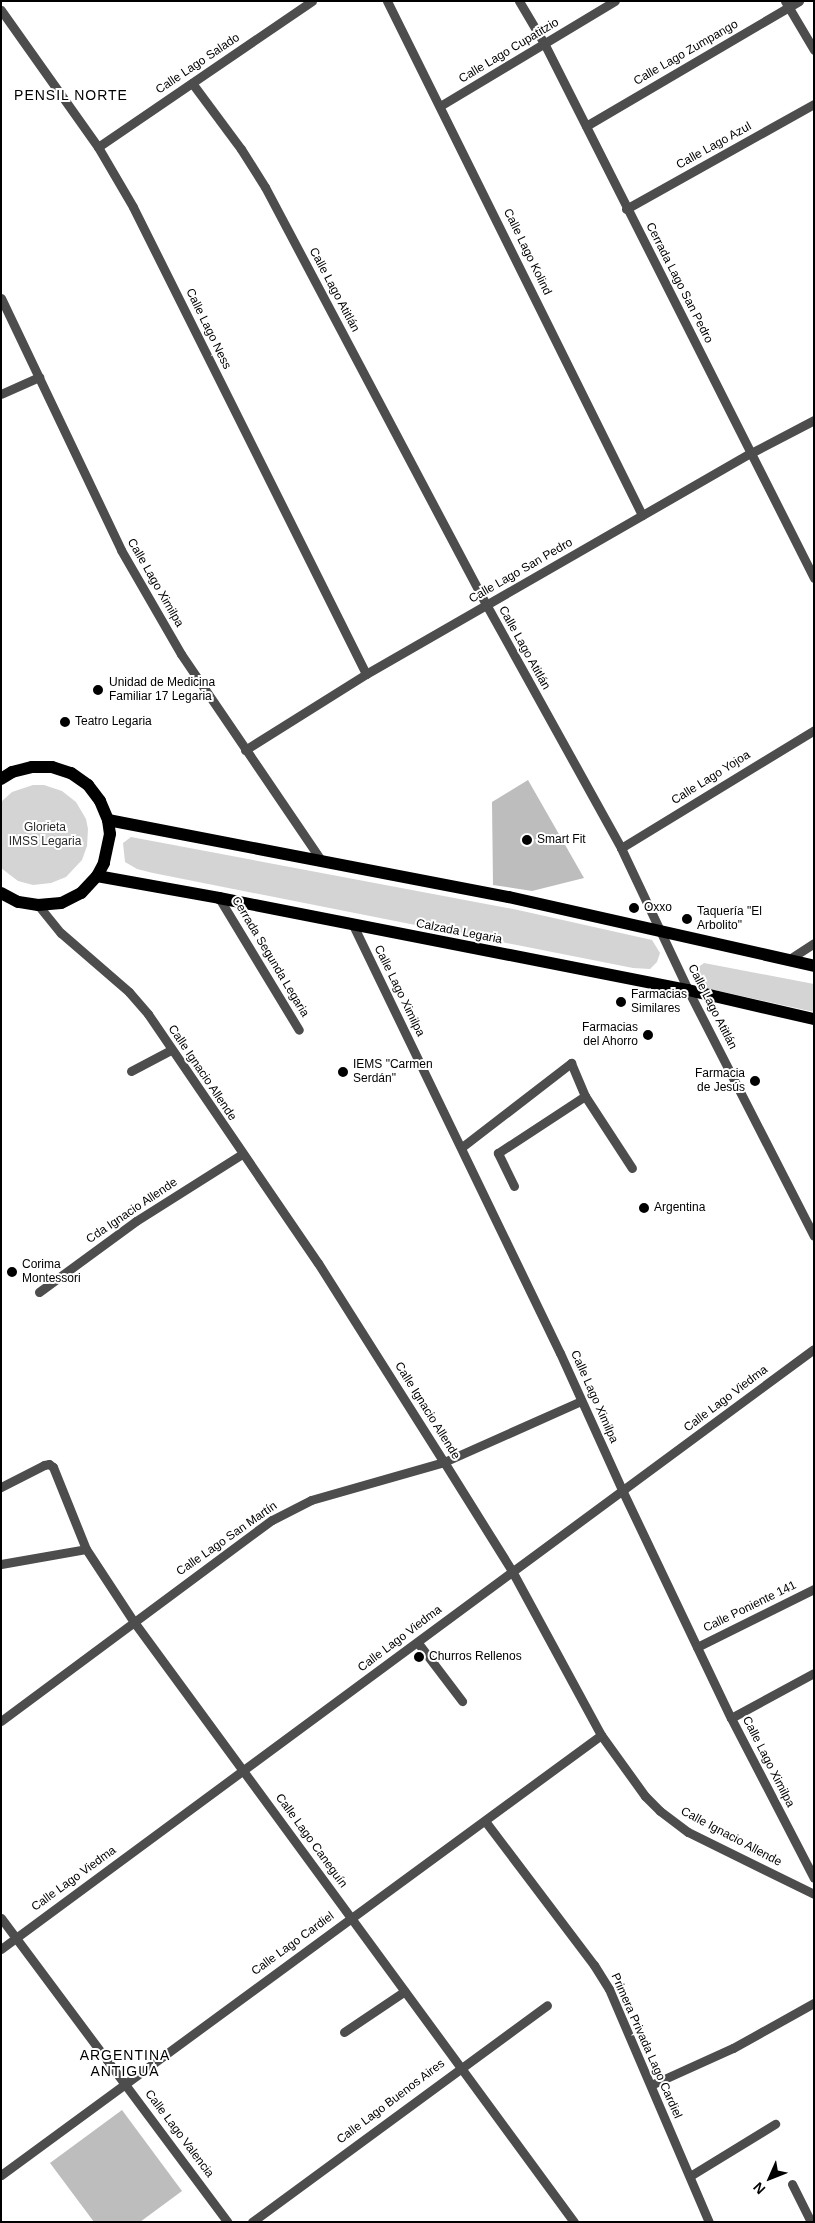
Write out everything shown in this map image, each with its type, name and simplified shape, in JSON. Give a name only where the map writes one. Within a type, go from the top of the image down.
[{"type":"main road","points":[[1,778],[12,772],[32,766],[52,767],[71,773],[88,785],[96,796],[108,820],[110,834],[108,849],[97,876],[81,893],[60,902],[38,905],[18,902],[1,893]]},
{"type":"main road","points":[[108,820],[321,860],[661,931],[814,966]]},
{"type":"main road","name":"Calzada Legaria","points":[[97,876],[219,898],[353,926],[688,990],[814,1019]]},
{"type":"street","name":"Calle Lago Salado","points":[[98,147],[312,1]]},
{"type":"street","name":"Calle Lago Kolind","points":[[387,1],[642,515]]},
{"type":"street","name":"Cerrada Lago San Pedro","points":[[519,1],[545,45],[626,209],[814,578]]},
{"type":"street","name":"Calle Lago Cupatitzio","points":[[440,106],[545,45],[615,1]]},
{"type":"street","name":"Calle Lago Zumpango","points":[[586,126],[787,4],[799,1]]},
{"type":"street","points":[[787,4],[814,50]]},
{"type":"street","name":"Calle Lago Ness","points":[[1,10],[5,23],[98,147],[138,216],[366,674]]},
{"type":"street","name":"Calle Lago Atitlán","points":[[192,83],[241,149],[265,187],[487,606],[621,848],[688,990],[814,1236]]},
{"type":"street","name":"Calle Lago Azul","points":[[626,209],[814,104]]},
{"type":"street","name":"Calle Lago Ximilpa","points":[[1,298],[121,550],[181,654],[321,860]]},
{"type":"street","points":[[1,394],[39,377]]},
{"type":"street","name":"Calle Lago San Pedro","points":[[245,750],[366,674],[751,453],[814,420]]},
{"type":"street","name":"Calle Lago Yojoa","points":[[621,848],[814,730]]},
{"type":"street","name":"Cerrada Segunda Legaria","points":[[219,898],[299,1030]]},
{"type":"street","name":"Calle Ignacio Allende","points":[[38,905],[61,933],[129,992],[148,1014],[318,1263],[512,1571],[601,1735],[646,1796],[672,1821],[688,1832],[814,1894]]},
{"type":"street","name":"Calle Lago Ximilpa","points":[[353,926],[462,1147],[731,1718],[814,1878]]},
{"type":"street","points":[[788,960],[814,943]]},
{"type":"street","points":[[131,1071],[171,1050]]},
{"type":"street","points":[[462,1147],[571,1064],[585,1096],[632,1168]]},
{"type":"street","points":[[514,1186],[498,1153],[585,1096]]},
{"type":"street","name":"Cda Ignacio Allende","points":[[39,1292],[136,1221],[242,1154]]},
{"type":"street","name":"Calle Lago Viedma","points":[[1,1949],[814,1350]]},
{"type":"street","name":"Calle Lago San Martín","points":[[1,1721],[272,1520],[310,1500],[444,1462],[581,1401]]},
{"type":"street","name":"Calle Lago Caneguín","points":[[1,1487],[49,1464],[53,1467],[86,1549],[134,1622],[574,2222]]},
{"type":"street","points":[[1,1564],[86,1549]]},
{"type":"street","name":"Calle Poniente 141","points":[[697,1647],[814,1589]]},
{"type":"street","points":[[418,1642],[462,1700]]},
{"type":"street","points":[[731,1718],[814,1673]]},
{"type":"street","name":"Calle Lago Cardiel","points":[[1,2175],[601,1735]]},
{"type":"street","name":"Primera Privada Lago Cardiel","points":[[485,1821],[594,1965],[609,1989],[709,2222]]},
{"type":"street","name":"Calle Lago Valencia","points":[[1,1918],[228,2222]]},
{"type":"street","points":[[344,2032],[405,1991]]},
{"type":"street","points":[[651,2086],[733,2048],[814,2003]]},
{"type":"street","name":"Calle Lago Buenos Aires","points":[[252,2222],[460,2067],[547,2005]]},
{"type":"street","points":[[690,2176],[774,2124]]},
{"type":"street","points":[[792,2184],[811,2222]]},
{"type":"green space","name":"Glorieta IMSS Legaria","points":[[33,785],[44,785],[62,791],[76,802],[86,819],[88,829],[87,846],[82,860],[66,877],[51,883],[33,885],[18,881],[1,868],[1,802],[12,792]]},
{"type":"green space","points":[[131,837],[518,910],[652,940],[660,953],[657,962],[650,969],[633,968],[153,873],[137,869],[125,862],[123,843]]},
{"type":"green space","points":[[704,963],[814,984],[814,1012],[701,987],[694,978],[693,971]]},
{"type":"building","name":"Smart Fit","points":[[528,780],[584,878],[532,891],[493,885],[492,802]]},
{"type":"building","points":[[122,2110],[182,2191],[140,2222],[94,2222],[50,2163]]},
{"type":"place","name":"Unidad de Medicina Familiar 17 Legaria","points":[[98,690]]},
{"type":"place","name":"Teatro Legaria","points":[[65,722]]},
{"type":"place","name":"Smart Fit","points":[[527,840]]},
{"type":"place","name":"Oxxo","points":[[634,908]]},
{"type":"place","name":"Taquería \"El Arbolito\"","points":[[687,919]]},
{"type":"place","name":"Farmacias Similares","points":[[621,1002]]},
{"type":"place","name":"Farmacias del Ahorro","points":[[648,1035]]},
{"type":"place","name":"IEMS \"Carmen Serdán\"","points":[[343,1072]]},
{"type":"place","name":"Farmacia de Jesús","points":[[755,1081]]},
{"type":"place","name":"Argentina","points":[[644,1208]]},
{"type":"place","name":"Corima Montessori","points":[[12,1272]]},
{"type":"place","name":"Churros Rellenos","points":[[419,1657]]},
{"type":"district","name":"PENSIL NORTE","points":[[71,95]]},
{"type":"district","name":"ARGENTINA ANTIGUA","points":[[125,2064]]}]
